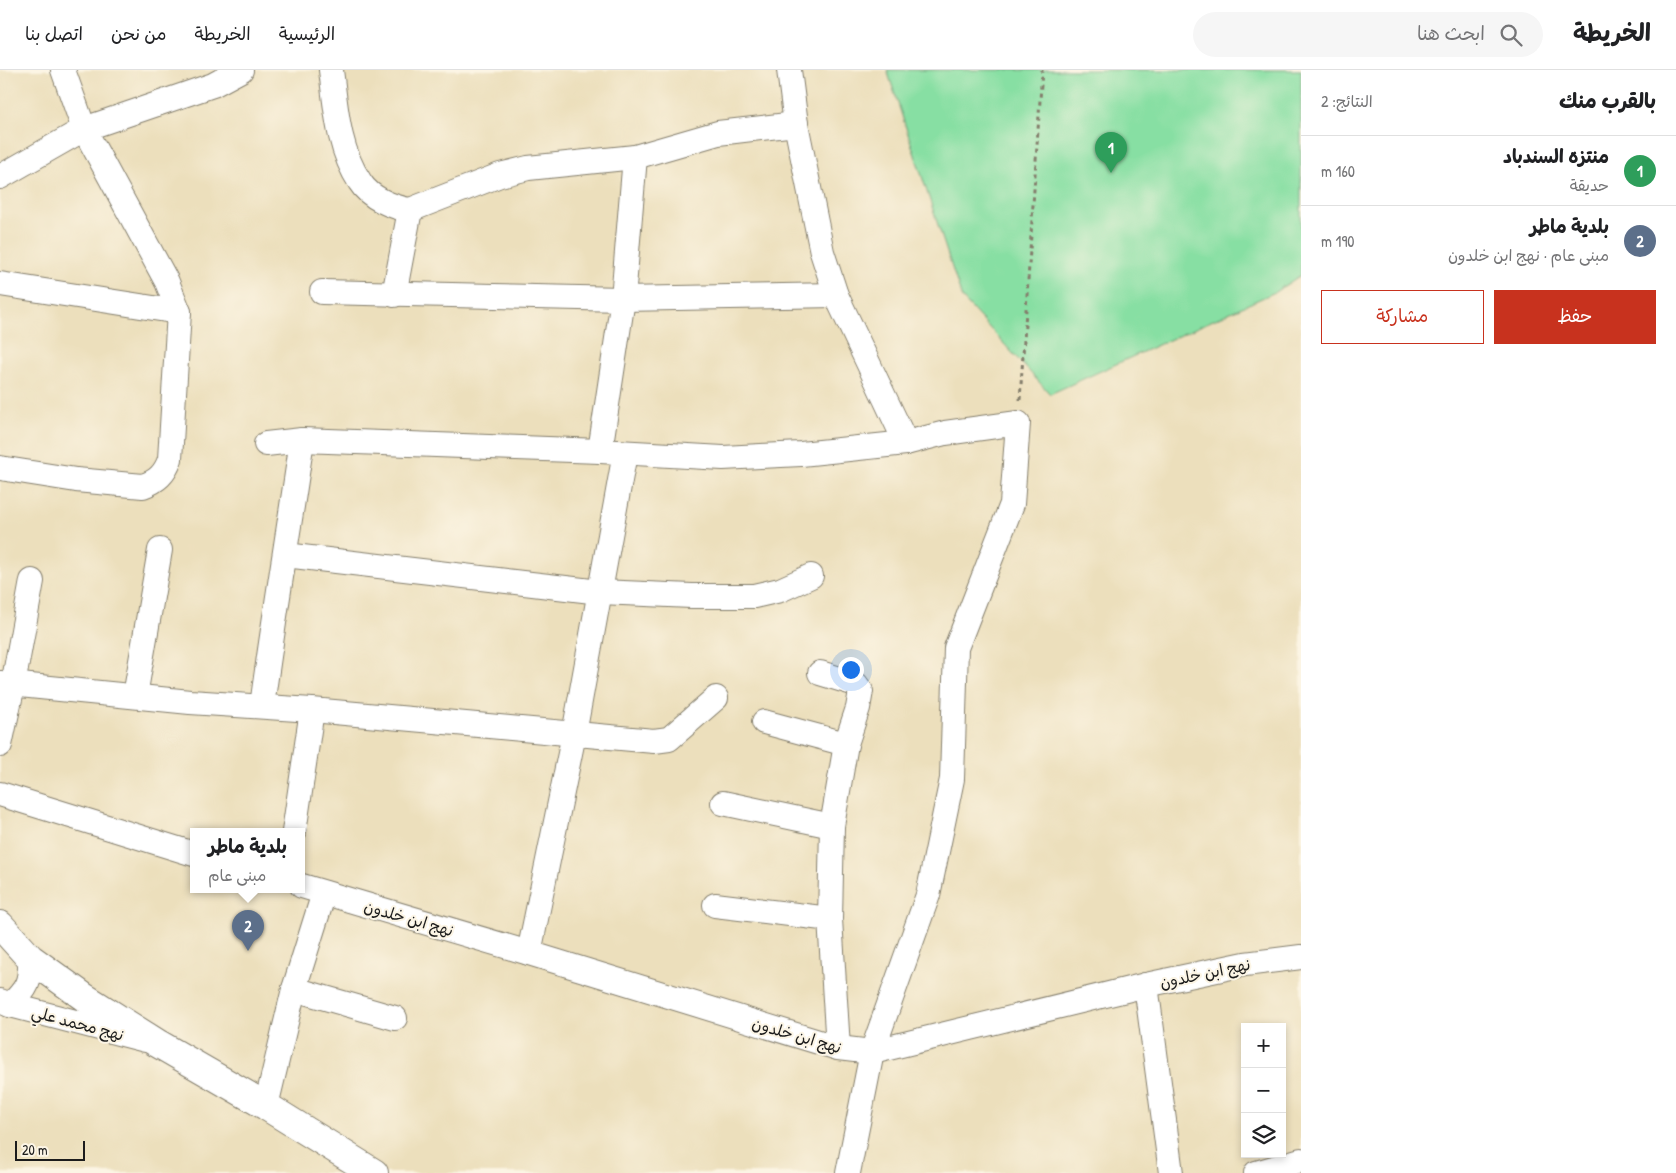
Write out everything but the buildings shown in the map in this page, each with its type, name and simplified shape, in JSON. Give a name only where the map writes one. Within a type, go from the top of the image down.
[{"type":"main road","points":[[0,925],[30,958],[84,997],[374,1173]]},
{"type":"street","points":[[0,468],[76,480],[143,486],[153,482],[166,471],[170,459],[179,312],[168,282],[84,129],[63,70]]},
{"type":"street","points":[[0,177],[84,129],[213,85],[241,70]]},
{"type":"street","points":[[331,70],[340,133],[349,162],[360,184],[384,202],[397,208],[410,210],[500,175],[528,168],[635,156],[718,133],[796,124]]},
{"type":"street","points":[[789,70],[796,124],[822,252],[836,296],[906,443]]},
{"type":"street","points":[[600,451],[623,299],[635,156]]},
{"type":"street","points":[[394,295],[410,210]]},
{"type":"street","points":[[0,284],[179,312]]},
{"type":"street","points":[[322,292],[623,299],[836,296]]},
{"type":"street","points":[[266,444],[302,440],[600,451],[723,458],[801,454],[906,443],[945,433],[1018,423],[1012,504],[956,648],[952,779],[928,895],[872,1052],[848,1173]]},
{"type":"street","points":[[262,706],[271,636],[302,440]]},
{"type":"street","points":[[530,953],[574,734],[625,453]]},
{"type":"street","points":[[135,696],[160,550]]},
{"type":"street","points":[[285,555],[600,592],[692,596],[754,596],[780,590],[811,576]]},
{"type":"street","points":[[0,745],[7,684],[32,581]]},
{"type":"street","points":[[820,672],[856,684],[861,691],[858,708],[846,744],[832,826],[830,919],[838,1048]]},
{"type":"street","points":[[7,684],[190,702],[312,710],[664,741],[679,731],[716,698]]},
{"type":"street","points":[[295,828],[312,710]]},
{"type":"street","points":[[764,722],[846,744]]},
{"type":"street","points":[[0,794],[190,853]]},
{"type":"street","points":[[723,803],[832,826]]},
{"type":"street","name":"نهج ابن خلدون","points":[[305,887],[530,953],[838,1048],[872,1052],[1146,985],[1245,964],[1301,957]]},
{"type":"street","points":[[266,1106],[294,989],[324,893]]},
{"type":"street","points":[[715,905],[830,919]]},
{"type":"street","points":[[5,1003],[23,993],[30,977],[30,958]]},
{"type":"street","points":[[1146,985],[1171,1173]]},
{"type":"street","points":[[294,989],[396,1018]]},
{"type":"street","name":"نهج محمد علي","points":[[5,1003],[157,1043]]},
{"type":"street","points":[[1256,1173],[1301,1160],[1301,1171]]},
{"type":"path","points":[[1018,423],[1042,70]]},
{"type":"green space","points":[[887,70],[1301,70],[1301,275],[1275,292],[1050,394],[962,298]]},
{"type":"place","name":"منتزه السندباد","points":[[1111,173]]},
{"type":"place","name":"بلدية ماطر","points":[[248,951]]}]
